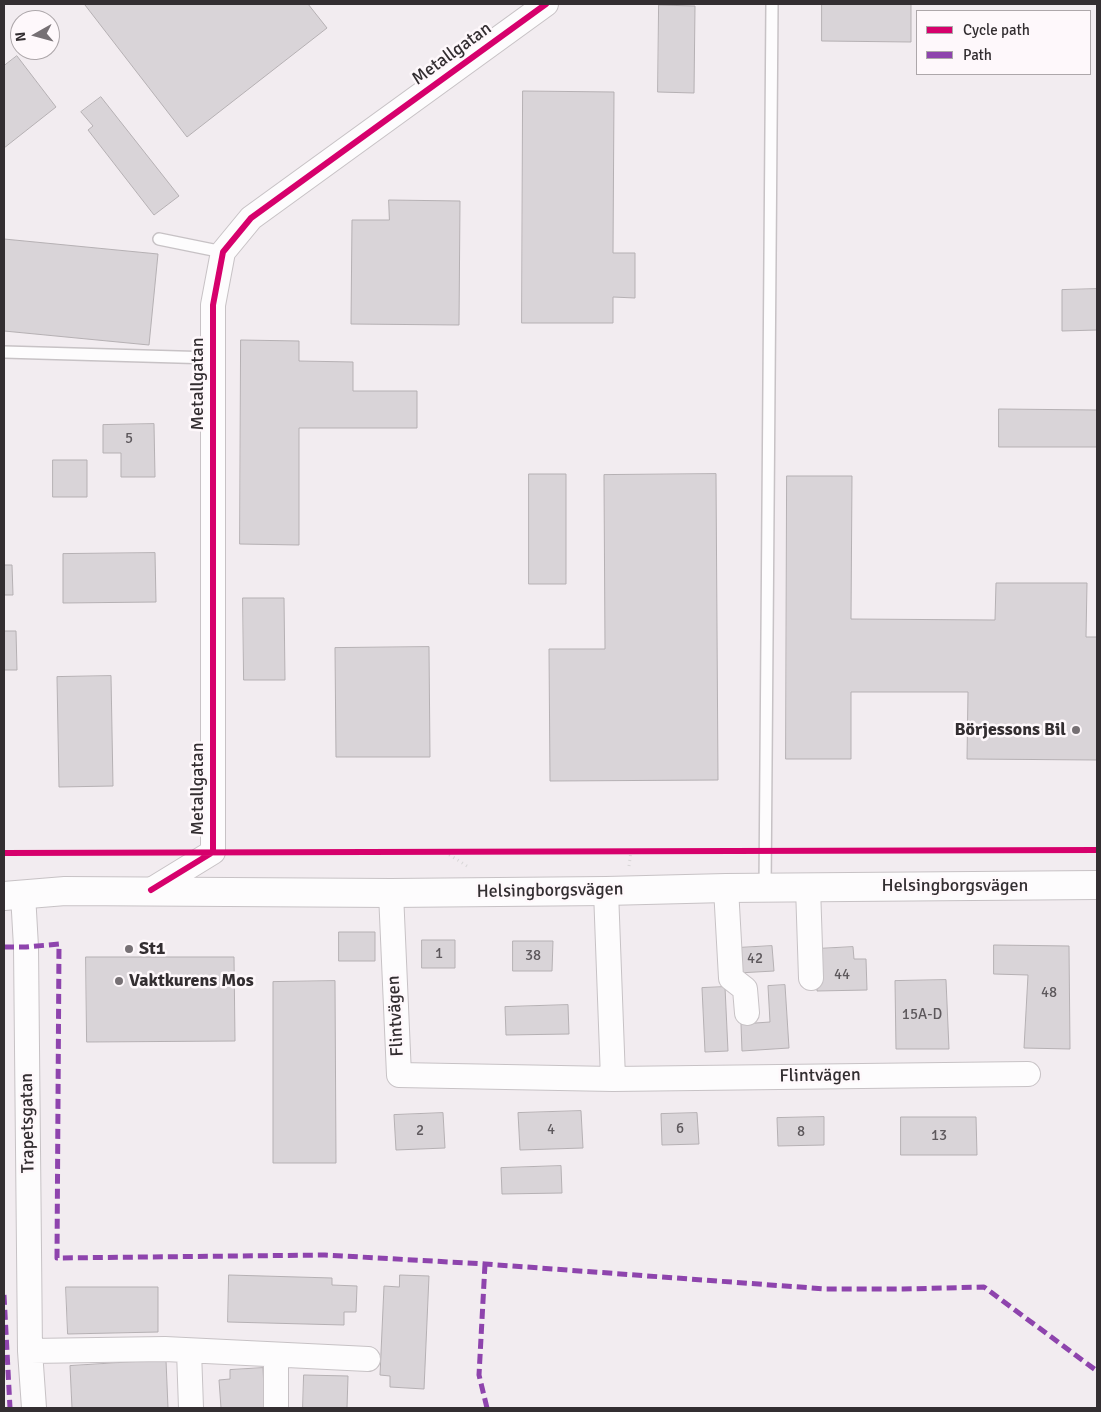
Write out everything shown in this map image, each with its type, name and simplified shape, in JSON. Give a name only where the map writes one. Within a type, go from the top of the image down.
[{"type":"main road","name":"Helsingborgsvägen","points":[[13,895],[65,891],[151,890],[391,893],[1097,885]]},
{"type":"street","name":"Metallgatan","points":[[151,890],[213,852],[213,305],[223,252],[252,218],[546,4]]},
{"type":"street","points":[[808,887],[810,978]]},
{"type":"street","points":[[726,888],[730,978],[746,989],[747,1013]]},
{"type":"street","points":[[606,891],[613,1079]]},
{"type":"street","name":"Flintvägen","points":[[391,893],[399,1075],[613,1079],[1028,1074]]},
{"type":"street","name":"Trapetsgatan","points":[[13,895],[26,947],[30,1351],[34,1408]]},
{"type":"street","points":[[30,1351],[165,1349],[368,1359]]},
{"type":"street","points":[[189,1350],[191,1408]]},
{"type":"street","points":[[276,1355],[276,1408]]},
{"type":"lane","points":[[765,888],[772,4]]},
{"type":"lane","points":[[158,239],[223,252]]},
{"type":"lane","points":[[4,352],[213,358]]},
{"type":"building","points":[[308,4],[327,28],[187,137],[85,5]]},
{"type":"building","points":[[822,4],[911,4],[911,42],[822,41]]},
{"type":"building","points":[[659,5],[695,6],[694,93],[658,92]]},
{"type":"building","points":[[12,60],[20,60],[56,107],[4,148],[4,66]]},
{"type":"building","points":[[523,91],[614,92],[613,253],[635,253],[635,298],[613,297],[613,323],[522,323]]},
{"type":"building","points":[[101,97],[179,196],[154,215],[88,130],[93,126],[81,112]]},
{"type":"building","points":[[389,200],[460,201],[459,325],[351,324],[352,220],[389,220]]},
{"type":"building","points":[[4,239],[158,254],[149,345],[4,331]]},
{"type":"building","points":[[1097,289],[1097,330],[1062,331],[1062,290]]},
{"type":"building","points":[[241,340],[299,341],[299,361],[353,362],[353,391],[417,391],[417,428],[299,428],[299,545],[240,544]]},
{"type":"building","points":[[999,409],[1097,410],[1097,447],[999,447]]},
{"type":"building","points":[[154,424],[155,477],[121,477],[121,453],[103,453],[103,425]]},
{"type":"building","points":[[53,460],[87,460],[87,497],[53,497]]},
{"type":"building","points":[[529,474],[566,474],[566,584],[529,584]]},
{"type":"building","points":[[716,474],[718,780],[550,781],[549,649],[605,649],[604,475]]},
{"type":"building","points":[[787,476],[852,476],[851,619],[995,620],[996,583],[1087,583],[1086,637],[1097,637],[1097,760],[967,759],[968,692],[851,692],[851,759],[786,759]]},
{"type":"building","points":[[155,553],[156,602],[63,603],[63,554]]},
{"type":"building","points":[[4,565],[12,565],[13,595],[4,595]]},
{"type":"building","points":[[243,598],[284,598],[285,680],[244,680]]},
{"type":"building","points":[[4,631],[16,631],[17,670],[4,670]]},
{"type":"building","points":[[429,647],[430,757],[336,757],[335,648]]},
{"type":"building","points":[[111,676],[113,786],[59,787],[57,677]]},
{"type":"building","points":[[339,932],[375,932],[375,961],[339,961]]},
{"type":"building","points":[[422,940],[455,940],[455,968],[422,968]]},
{"type":"building","points":[[513,941],[553,941],[552,971],[513,971]]},
{"type":"building","points":[[994,945],[1069,946],[1070,1049],[1024,1048],[1028,975],[994,974]]},
{"type":"building","points":[[772,946],[774,971],[738,973],[737,948]]},
{"type":"building","points":[[853,947],[854,959],[866,959],[867,990],[817,991],[816,949]]},
{"type":"building","points":[[86,957],[234,957],[235,1041],[87,1042]]},
{"type":"building","points":[[946,980],[949,1049],[896,1049],[895,981]]},
{"type":"building","points":[[335,981],[336,1163],[273,1163],[273,982]]},
{"type":"building","points":[[785,985],[789,1048],[742,1051],[741,1024],[770,1022],[768,986]]},
{"type":"building","points":[[725,987],[728,1051],[705,1052],[702,988]]},
{"type":"building","points":[[568,1005],[569,1034],[506,1035],[505,1007]]},
{"type":"building","points":[[581,1111],[583,1148],[520,1150],[518,1113]]},
{"type":"building","points":[[443,1113],[445,1148],[396,1150],[394,1115]]},
{"type":"building","points":[[697,1113],[699,1144],[662,1145],[661,1114]]},
{"type":"building","points":[[824,1117],[824,1145],[778,1146],[777,1118]]},
{"type":"building","points":[[901,1117],[976,1117],[977,1155],[901,1155]]},
{"type":"building","points":[[561,1166],[562,1193],[502,1194],[501,1168]]},
{"type":"building","points":[[229,1275],[332,1278],[332,1285],[357,1286],[356,1312],[344,1312],[344,1325],[228,1322]]},
{"type":"building","points":[[400,1275],[429,1276],[424,1389],[390,1387],[390,1376],[380,1375],[384,1286],[399,1287]]},
{"type":"building","points":[[66,1287],[158,1287],[158,1332],[68,1334]]},
{"type":"building","points":[[166,1360],[168,1408],[72,1408],[70,1366]]},
{"type":"building","points":[[263,1368],[265,1408],[221,1408],[219,1380],[230,1379],[230,1370]]},
{"type":"building","points":[[304,1375],[348,1376],[347,1408],[303,1408]]},
{"type":"marked path","points":[[4,947],[59,944],[57,1258],[325,1255],[485,1264],[826,1289],[984,1287],[1097,1371]]},
{"type":"marked path","points":[[485,1264],[479,1375],[487,1408]]},
{"type":"marked path","points":[[4,1295],[10,1408]]},
{"type":"cycle path","points":[[151,890],[213,852],[213,305],[223,252],[251,218],[546,4]]},
{"type":"cycle path","points":[[4,853],[1097,850]]},
{"type":"place","name":"Börjessons Bil","points":[[1076,730]]},
{"type":"place","name":"St1","points":[[129,949]]},
{"type":"place","name":"Vaktkurens Mos","points":[[119,981]]}]
